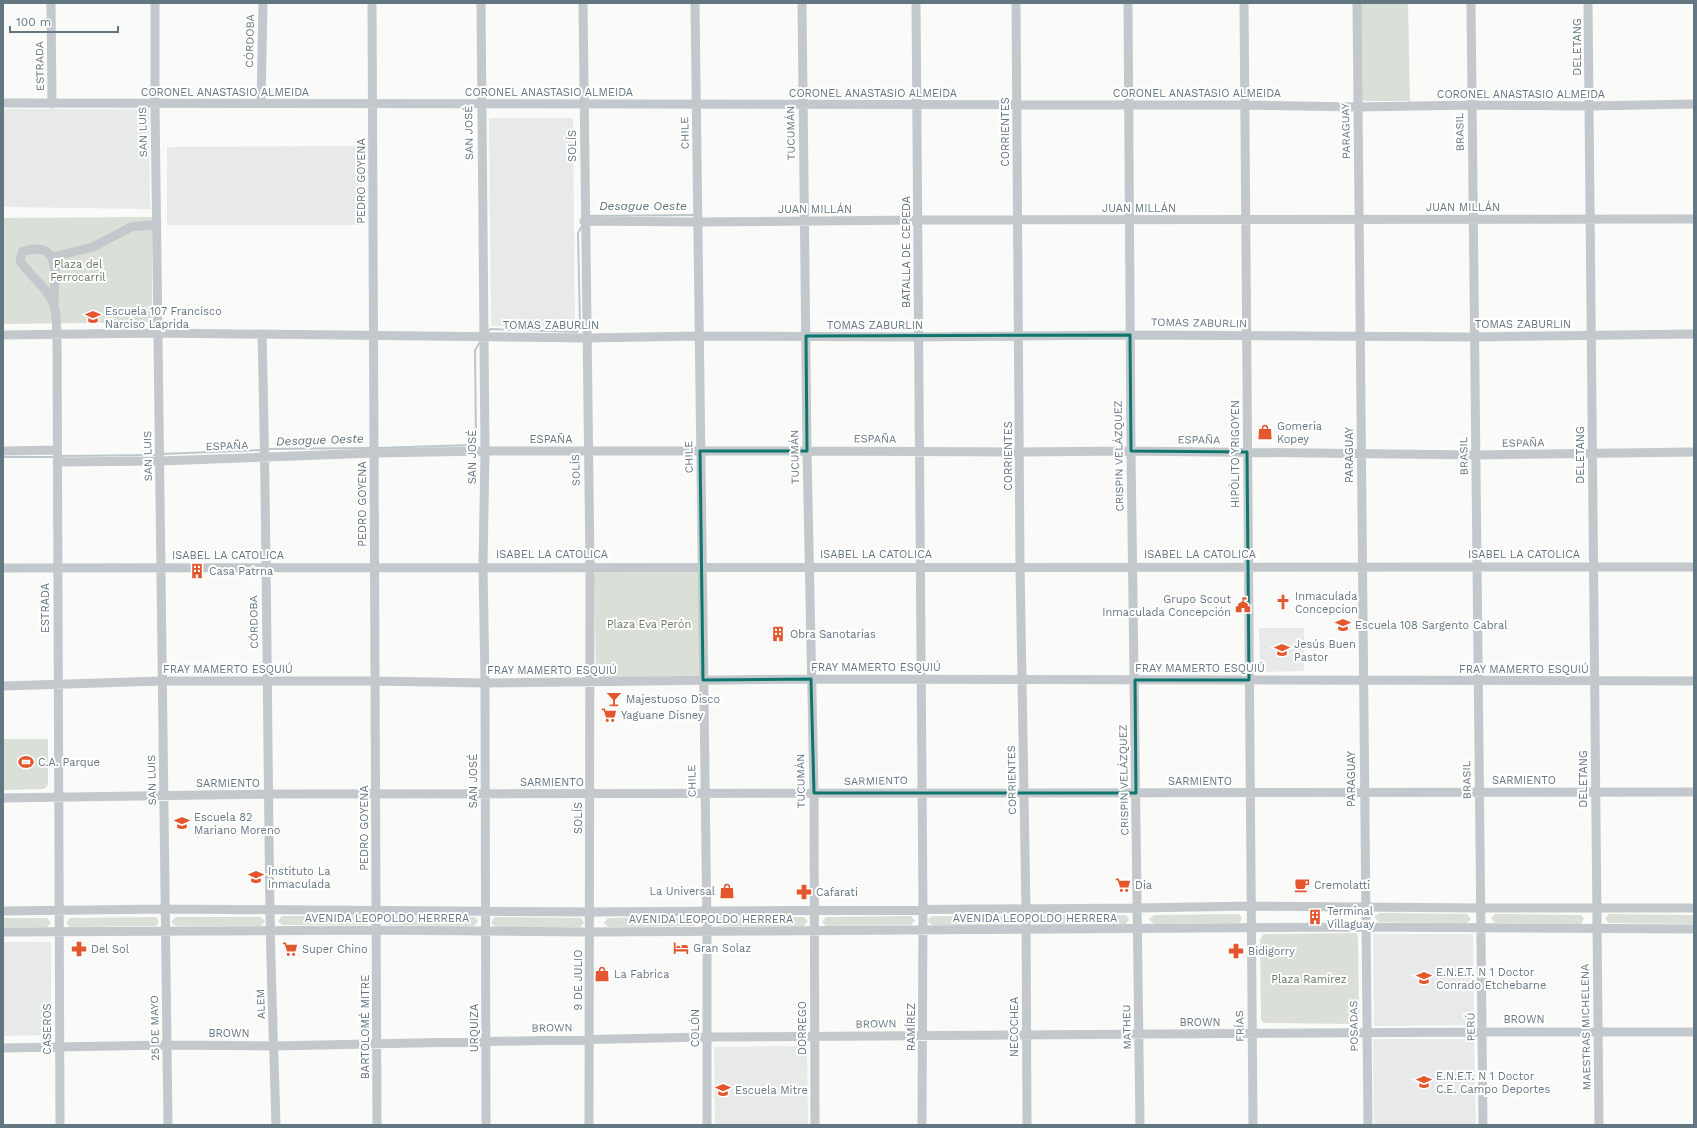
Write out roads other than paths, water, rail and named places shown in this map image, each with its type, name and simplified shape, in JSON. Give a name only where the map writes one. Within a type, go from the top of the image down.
[{"type":"street","name":"ESTRADA","points":[[51,3],[52,104]]},
{"type":"street","name":"SAN LUIS","points":[[155,3],[162,681],[166,909],[165,931]]},
{"type":"street","name":"CÓRDOBA","points":[[261,104],[263,3]]},
{"type":"street","name":"PEDRO GOYENA","points":[[372,3],[377,930]]},
{"type":"street","name":"SAN JOSÉ","points":[[481,3],[485,451],[483,566],[486,930]]},
{"type":"street","name":"SOLÍS","points":[[582,3],[591,682],[590,932]]},
{"type":"street","name":"CHILE","points":[[696,3],[704,794],[707,931]]},
{"type":"street","name":"TUCUMÁN","points":[[802,3],[807,450],[814,793],[814,930]]},
{"type":"street","name":"BATALLA DE CEPEDA","points":[[916,3],[923,909]]},
{"type":"street","name":"CORRIENTES","points":[[1016,3],[1018,105],[1020,566],[1026,930]]},
{"type":"street","name":"CRISPIN VELÁZQUEZ","points":[[1128,3],[1128,220],[1138,929]]},
{"type":"street","name":"HIPÓLITO YRIGOYEN","points":[[1244,3],[1251,906]]},
{"type":"street","name":"PARAGUAY","points":[[1357,3],[1364,906]]},
{"type":"street","name":"BRASIL","points":[[1471,3],[1480,908]]},
{"type":"street","name":"DELETANG","points":[[1588,3],[1596,908]]},
{"type":"street","name":"CORONEL ANASTASIO ALMEIDA","points":[[3,103],[1245,105],[1358,107],[1694,104]]},
{"type":"street","name":"JUAN MILLÁN","points":[[584,221],[698,222],[804,220],[1018,221],[1246,219],[1694,219]]},
{"type":"street","points":[[54,304],[49,295],[27,272],[20,261],[22,252],[33,248],[45,250],[52,257],[93,247],[131,227],[157,224]]},
{"type":"street","name":"ESTRADA","points":[[52,257],[57,334],[58,912]]},
{"type":"street","name":"TOMAS ZABURLIN","points":[[3,335],[159,333],[374,334],[587,338],[699,336],[918,337],[1130,335],[1474,337],[1694,334]]},
{"type":"street","name":"CÓRDOBA","points":[[262,334],[265,457],[265,567],[268,681],[270,910]]},
{"type":"street","points":[[3,451],[57,450]]},
{"type":"street","name":"ESPAÑA","points":[[57,462],[160,461],[375,453],[485,451],[1131,451],[1476,455],[1694,452]]},
{"type":"street","name":"ISABEL LA CATOLICA","points":[[3,568],[374,566],[1694,567]]},
{"type":"street","name":"FRAY MAMERTO ESQUIÚ","points":[[3,686],[162,681],[375,681],[485,683],[811,679],[1478,680],[1694,682]]},
{"type":"street","name":"SARMIENTO","points":[[3,798],[269,794],[1694,792]]},
{"type":"street","name":"AVENIDA LEOPOLDO HERRERA","points":[[3,911],[58,912],[166,909],[590,912],[1251,906],[1694,908]]},
{"type":"street","name":"FRÍAS","points":[[1251,906],[1253,1125]]},
{"type":"street","points":[[1364,906],[1365,927]]},
{"type":"street","points":[[1480,908],[1481,928]]},
{"type":"street","points":[[1596,908],[1596,928]]},
{"type":"street","name":"RAMÍREZ","points":[[922,1125],[923,909]]},
{"type":"street","name":"ALEM","points":[[270,910],[276,1125]]},
{"type":"street","name":"CASEROS","points":[[58,912],[60,1125]]},
{"type":"street","name":"AVENIDA LEOPOLDO HERRERA","points":[[3,932],[486,930],[590,932],[1365,927],[1694,929]]},
{"type":"street","name":"POSADAS","points":[[1365,927],[1368,1125]]},
{"type":"street","name":"PERÚ","points":[[1481,928],[1483,1125]]},
{"type":"street","name":"MAESTRAS MICHELENA","points":[[1596,928],[1599,1125]]},
{"type":"street","name":"MATHEU","points":[[1138,929],[1140,1125]]},
{"type":"street","name":"BARTOLOMÉ MITRE","points":[[377,930],[377,1125]]},
{"type":"street","name":"URQUIZA","points":[[486,930],[486,1125]]},
{"type":"street","name":"DORREGO","points":[[814,930],[815,1125]]},
{"type":"street","name":"NECOCHEA","points":[[1026,930],[1027,1125]]},
{"type":"street","name":"25 DE MAYO","points":[[165,931],[168,1125]]},
{"type":"street","name":"COLÓN","points":[[707,931],[707,1125]]},
{"type":"street","name":"9 DE JULIO","points":[[589,1125],[590,932]]},
{"type":"street","name":"BROWN","points":[[3,1048],[167,1045],[274,1046],[707,1037],[814,1038],[1252,1033],[1598,1031],[1694,1032]]},
{"type":"waterway","name":"Desague Oeste","points":[[589,216],[693,215]]},
{"type":"waterway","name":"Desague Oeste","points":[[487,333],[490,329],[577,332],[580,326],[578,233],[582,226]]},
{"type":"waterway","name":"Desague Oeste","points":[[377,448],[472,445],[476,443],[475,350],[480,342]]},
{"type":"waterway","name":"Desague Oeste","points":[[267,449],[371,448]]},
{"type":"waterway","name":"Desague Oeste","points":[[161,454],[263,450]]},
{"type":"waterway","name":"Desague Oeste","points":[[62,456],[157,455]]},
{"type":"waterway","name":"Desague Oeste","points":[[3,457],[52,457]]},
{"type":"place","name":"Escuela 107 Francisco Narciso Laprida","points":[[93,317]]},
{"type":"place","name":"Gomeria Kopey","points":[[1265,432]]},
{"type":"place","name":"Casa Patrna","points":[[197,571]]},
{"type":"place","name":"Inmaculada Concepcion","points":[[1283,602]]},
{"type":"place","name":"Grupo Scout Inmaculada Concepción","points":[[1243,605]]},
{"type":"place","name":"Escuela 108 Sargento Cabral","points":[[1343,625]]},
{"type":"place","name":"Obra Sanotarias","points":[[778,634]]},
{"type":"place","name":"Jesús Buen Pastor","points":[[1282,650]]},
{"type":"place","name":"Majestuoso Disco","points":[[614,699]]},
{"type":"place","name":"Yaguane Disney","points":[[609,715]]},
{"type":"place","name":"C.A. Parque","points":[[26,762]]},
{"type":"place","name":"Escuela 82 Mariano Moreno","points":[[182,823]]},
{"type":"place","name":"Instituto La Inmaculada","points":[[256,877]]},
{"type":"place","name":"Dia","points":[[1123,885]]},
{"type":"place","name":"Cremolatti","points":[[1302,885]]},
{"type":"place","name":"La Universal","points":[[727,891]]},
{"type":"place","name":"Cafarati","points":[[804,892]]},
{"type":"place","name":"Terminal Villaguay","points":[[1315,917]]},
{"type":"place","name":"Gran Solaz","points":[[681,948]]},
{"type":"place","name":"Del Sol","points":[[79,949]]},
{"type":"place","name":"Super Chino","points":[[290,949]]},
{"type":"place","name":"Bidigorry","points":[[1236,951]]},
{"type":"place","name":"La Fabrica","points":[[602,974]]},
{"type":"place","name":"E.N.E.T. N 1 Doctor Conrado Etchebarne","points":[[1424,978]]},
{"type":"place","name":"E.N.E.T. N 1 Doctor C.E. Campo Deportes","points":[[1424,1082]]},
{"type":"place","name":"Escuela Mitre","points":[[723,1090]]},
{"type":"park label","name":"Plaza del Ferrocarril","points":[[78,270]]},
{"type":"park label","name":"Plaza Eva Perón","points":[[649,624]]},
{"type":"park label","name":"Plaza Ramírez","points":[[1309,979]]}]
